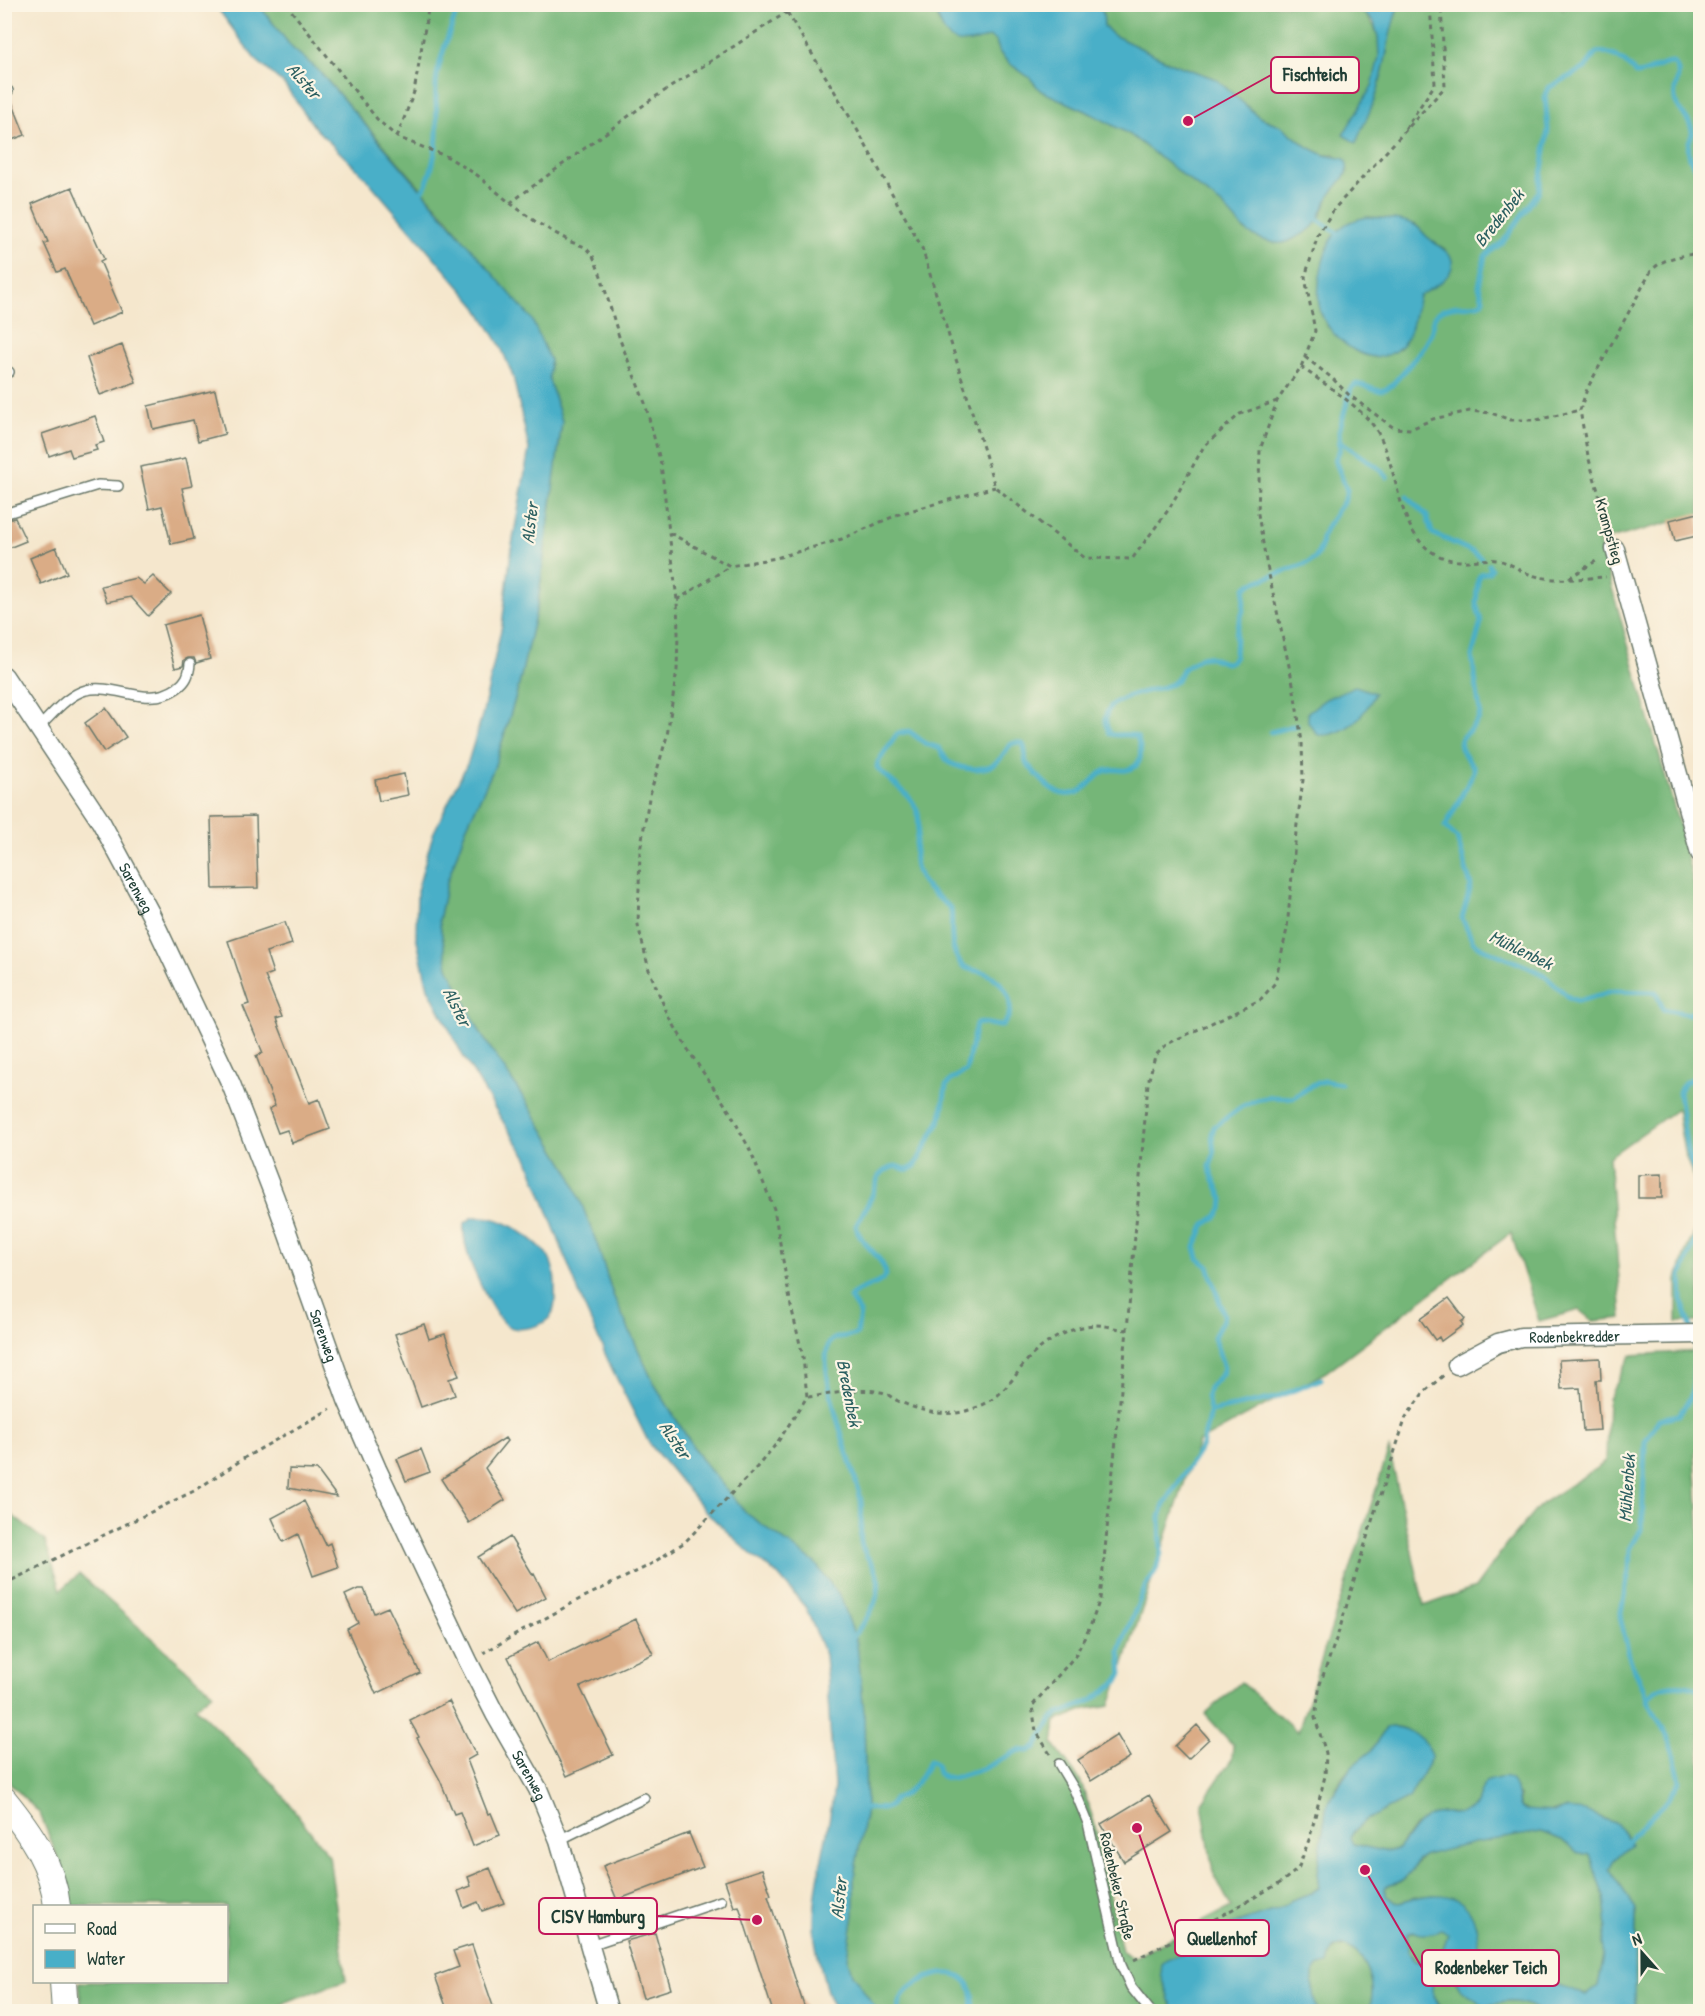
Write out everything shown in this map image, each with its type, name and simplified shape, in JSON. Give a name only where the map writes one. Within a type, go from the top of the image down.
[{"type":"street","name":"Krampstieg","points":[[1615,549],[1701,853]]},
{"type":"street","name":"Sarenweg","points":[[4,676],[101,822],[150,913],[231,1084],[275,1198],[351,1410],[376,1470],[468,1661],[538,1789],[559,1840],[609,2012]]},
{"type":"street","name":"Rodenbekredder","points":[[1457,1365],[1498,1343],[1521,1337],[1692,1334]]},
{"type":"street","points":[[4,1800],[28,1830],[43,1858],[55,1886],[57,1905]]},
{"type":"lane","points":[[4,514],[98,485],[118,486]]},
{"type":"lane","points":[[38,728],[67,700],[87,690],[97,689],[142,697],[159,696],[171,692],[183,684],[189,674],[190,664]]},
{"type":"lane","name":"Rodenbeker Straße","points":[[1059,1764],[1074,1789],[1088,1823],[1121,1965],[1131,1987],[1151,2012]]},
{"type":"lane","points":[[559,1840],[644,1798]]},
{"type":"lane","points":[[590,1945],[721,1901]]},
{"type":"path","points":[[286,4],[377,119],[397,137],[448,157],[477,175],[536,222],[585,247],[592,256],[620,340],[645,403],[661,464],[677,600],[676,670],[667,736],[649,798],[640,851],[638,925],[649,970],[667,1013],[690,1053],[730,1112],[751,1152],[774,1209],[791,1306],[803,1357],[807,1397],[777,1443],[757,1467],[685,1542],[648,1566],[578,1600],[468,1661]]},
{"type":"path","points":[[397,137],[414,93],[429,4]]},
{"type":"path","points":[[787,4],[787,12],[854,124],[922,248],[994,488],[1085,558],[1132,559],[1169,509],[1204,446],[1240,414],[1277,401]]},
{"type":"path","points":[[1399,138],[1435,84],[1430,4]]},
{"type":"path","points":[[1046,1748],[1036,1731],[1032,1706],[1075,1656],[1090,1627],[1100,1599],[1127,1330],[1147,1094],[1155,1056],[1167,1044],[1260,1000],[1275,983],[1283,953],[1303,780],[1302,742],[1258,514],[1260,450],[1277,401],[1301,367],[1315,331],[1305,277],[1318,235],[1334,209],[1445,87],[1441,4]]},
{"type":"path","points":[[510,203],[652,99],[787,12]]},
{"type":"path","points":[[1305,357],[1394,428],[1411,429],[1433,419],[1470,411],[1491,412],[1511,420],[1537,420],[1580,410],[1587,388],[1651,271],[1660,262],[1701,253]]},
{"type":"path","points":[[1301,367],[1337,393],[1375,429],[1392,467],[1412,533],[1441,557],[1459,561],[1494,559],[1530,574],[1550,579],[1623,577]]},
{"type":"path","name":"Krampstieg","points":[[1580,410],[1588,456],[1615,549]]},
{"type":"path","points":[[677,600],[730,566],[776,558],[842,539],[899,514],[994,488]]},
{"type":"path","points":[[670,533],[730,566]]},
{"type":"path","points":[[1568,579],[1615,549]]},
{"type":"path","points":[[807,1397],[858,1391],[882,1392],[923,1411],[948,1414],[968,1411],[987,1403],[1009,1386],[1026,1362],[1042,1347],[1070,1332],[1095,1325],[1127,1330]]},
{"type":"path","points":[[1121,1965],[1217,1918],[1280,1883],[1298,1869],[1310,1837],[1326,1776],[1326,1753],[1316,1718],[1320,1684],[1327,1661],[1339,1631],[1406,1417],[1424,1392],[1457,1365]]},
{"type":"path","points":[[4,1584],[196,1490],[246,1457],[333,1408]]},
{"type":"green space","points":[[1561,4],[1563,10],[1568,4],[1700,5],[1700,514],[1599,542],[1679,825],[1700,910],[1700,1195],[1684,1152],[1677,1109],[1609,1157],[1622,1318],[1593,1321],[1579,1310],[1539,1321],[1511,1233],[1326,1372],[1198,1442],[1110,1705],[1086,1709],[1056,1721],[1053,1744],[1080,1780],[1094,1822],[1122,1951],[1128,1956],[1135,1957],[1231,1907],[1213,1872],[1202,1803],[1232,1759],[1233,1745],[1205,1714],[1241,1682],[1298,1732],[1389,1449],[1424,1606],[1475,1588],[1507,1544],[1541,1504],[1606,1462],[1608,1399],[1631,1355],[1700,1351],[1700,1445],[1695,1452],[1700,1545],[1700,2011],[1635,2011],[1636,1909],[1609,1869],[1613,1861],[1631,1844],[1613,1822],[1569,1810],[1529,1811],[1519,1806],[1519,1795],[1484,1785],[1476,1805],[1467,1812],[1442,1813],[1414,1826],[1398,1849],[1387,1852],[1354,1844],[1351,1838],[1353,1833],[1364,1821],[1409,1798],[1432,1756],[1412,1734],[1400,1727],[1393,1727],[1386,1729],[1371,1751],[1351,1767],[1327,1804],[1317,1873],[1319,1887],[1277,1910],[1222,1928],[1198,1947],[1167,1960],[1161,1974],[1174,2011],[878,2012],[852,1974],[847,1957],[854,1914],[854,1876],[866,1809],[864,1712],[857,1644],[841,1598],[815,1563],[746,1513],[700,1458],[653,1382],[613,1295],[597,1244],[570,1174],[529,1106],[481,1034],[448,967],[439,920],[447,882],[466,828],[494,768],[518,689],[538,602],[562,421],[549,380],[550,360],[449,220],[318,70],[292,48],[259,5],[934,5],[940,24],[983,39],[989,36],[996,41],[1000,53],[1009,63],[1030,78],[1041,91],[1129,134],[1222,205],[1236,218],[1245,231],[1319,220],[1330,194],[1348,171],[1335,155],[1324,155],[1306,146],[1281,126],[1259,117],[1216,79],[1171,63],[1113,35],[1104,26],[1103,13],[1098,5],[1355,5],[1364,13],[1376,31],[1380,51],[1373,85],[1359,110],[1355,143],[1387,54],[1388,36],[1399,5]],"holes":[[[1367,217],[1385,218],[1416,225],[1430,240],[1445,249],[1428,290],[1419,296],[1400,348],[1389,354],[1374,357],[1357,352],[1327,326],[1319,310],[1319,291]]]},
{"type":"green space","points":[[1700,1220],[1700,1322],[1677,1322],[1677,1279],[1685,1253]]},
{"type":"green space","points":[[5,1510],[45,1541],[61,1590],[79,1574],[213,1693],[195,1707],[275,1785],[329,1856],[346,1981],[290,2000],[270,2011],[82,2011],[79,1983],[228,1983],[228,1905],[70,1905],[68,1882],[40,1814],[5,1778]]},
{"type":"green space","points":[[1541,1832],[1563,1840],[1576,1852],[1590,1855],[1604,1897],[1607,1927],[1602,1944],[1604,1954],[1598,1987],[1587,1995],[1556,1984],[1507,1974],[1497,1969],[1481,1955],[1477,1944],[1476,1925],[1435,1895],[1415,1897],[1397,1903],[1386,1896],[1384,1887],[1402,1881],[1409,1875],[1419,1859],[1427,1854],[1468,1843]]},
{"type":"green space","points":[[1440,1929],[1448,1934],[1443,1949],[1419,1962],[1414,1961],[1408,1951],[1407,1934]]},
{"type":"green space","points":[[1345,1946],[1360,1957],[1369,1974],[1372,1993],[1368,2011],[1318,2011],[1314,2002],[1312,1982],[1315,1970],[1336,1948]]},
{"type":"green space","points":[[1446,1962],[1460,1989],[1485,2006],[1519,2002],[1539,2011],[1444,2011],[1435,2000],[1432,1988],[1434,1969]]},
{"type":"water","name":"Alster","points":[[215,5],[259,5],[292,48],[318,70],[531,318],[550,360],[549,380],[562,421],[538,602],[518,689],[494,768],[466,828],[447,882],[439,920],[448,967],[481,1034],[529,1106],[570,1174],[597,1244],[613,1295],[653,1382],[700,1458],[746,1513],[815,1563],[841,1598],[857,1644],[864,1712],[866,1809],[854,1876],[854,1914],[847,1957],[852,1974],[878,2011],[837,2011],[828,1993],[816,1945],[814,1910],[816,1892],[834,1786],[825,1655],[806,1608],[778,1575],[752,1555],[705,1511],[649,1443],[584,1306],[527,1157],[463,1056],[428,988],[416,936],[417,891],[433,834],[468,762],[483,712],[502,625],[511,551],[529,449],[513,376],[500,345],[477,307],[365,177],[316,129],[284,84],[255,59]]},
{"type":"water","points":[[934,5],[1098,5],[1103,13],[1104,26],[1113,35],[1171,63],[1216,79],[1259,117],[1281,126],[1306,146],[1324,155],[1345,159],[1346,173],[1331,193],[1315,224],[1304,234],[1284,243],[1259,238],[1247,232],[1222,205],[1129,134],[1041,91],[1030,78],[1009,63],[1000,53],[996,41],[989,37],[966,43],[951,39],[941,26]]},
{"type":"water","points":[[1355,5],[1399,5],[1378,90],[1356,143],[1343,135],[1372,86],[1379,57],[1378,37],[1374,22]]},
{"type":"water","points":[[1367,217],[1396,219],[1415,225],[1452,260],[1448,275],[1419,296],[1411,330],[1405,342],[1389,354],[1378,357],[1354,350],[1334,334],[1321,313],[1318,293],[1325,254],[1330,243],[1344,225]]},
{"type":"water","points":[[1355,686],[1375,693],[1366,710],[1345,729],[1328,735],[1318,735],[1308,722],[1308,712],[1326,699]]},
{"type":"water","points":[[473,1217],[491,1218],[506,1224],[533,1240],[546,1254],[550,1260],[555,1281],[554,1308],[549,1319],[531,1327],[517,1328],[506,1325],[495,1313],[467,1253],[464,1224]]},
{"type":"water","points":[[1391,1727],[1404,1729],[1416,1735],[1426,1744],[1432,1756],[1409,1798],[1364,1821],[1353,1832],[1351,1838],[1354,1844],[1387,1852],[1398,1849],[1421,1821],[1434,1814],[1466,1812],[1477,1802],[1486,1782],[1499,1778],[1510,1779],[1513,1782],[1519,1806],[1523,1810],[1585,1811],[1617,1824],[1631,1844],[1613,1861],[1609,1869],[1636,1909],[1635,2011],[1539,2011],[1519,2002],[1485,2006],[1460,1989],[1446,1962],[1434,1969],[1432,1988],[1433,1996],[1444,2011],[1368,2011],[1372,1995],[1371,1979],[1366,1965],[1349,1947],[1340,1946],[1333,1951],[1328,1964],[1318,1967],[1313,1976],[1318,2011],[1174,2011],[1161,1974],[1162,1964],[1198,1947],[1222,1928],[1277,1910],[1292,1900],[1319,1888],[1317,1873],[1327,1804],[1351,1767],[1371,1751],[1386,1729]],"holes":[[[1541,1832],[1563,1840],[1576,1852],[1590,1855],[1604,1897],[1607,1927],[1602,1944],[1604,1955],[1598,1987],[1587,1995],[1553,1984],[1506,1974],[1491,1966],[1483,1955],[1475,1923],[1469,1911],[1453,1898],[1432,1895],[1397,1903],[1386,1896],[1384,1887],[1402,1881],[1412,1871],[1417,1860],[1425,1855],[1474,1843]],[[1440,1929],[1448,1934],[1443,1949],[1419,1962],[1414,1961],[1408,1951],[1407,1934],[1413,1931],[1420,1934],[1433,1933]]]},
{"type":"building","points":[[10,97],[25,135],[4,143],[4,99]]},
{"type":"building","points":[[72,187],[104,259],[100,261],[122,312],[90,326],[65,269],[57,272],[44,243],[48,242],[32,204]]},
{"type":"building","points":[[122,345],[136,382],[100,395],[87,358]]},
{"type":"building","points":[[215,390],[225,434],[198,441],[193,420],[153,429],[148,406]]},
{"type":"building","points":[[95,416],[104,442],[95,445],[97,450],[72,457],[69,449],[49,456],[42,434]]},
{"type":"building","points":[[186,458],[192,486],[182,488],[194,539],[171,544],[162,506],[149,509],[140,467]]},
{"type":"building","points":[[1698,513],[1701,535],[1675,541],[1670,520]]},
{"type":"building","points":[[15,518],[26,541],[4,550],[4,521]]},
{"type":"building","points":[[56,547],[67,573],[41,584],[30,558]]},
{"type":"building","points":[[153,576],[171,594],[148,616],[131,597],[107,602],[101,586],[136,578],[144,584]]},
{"type":"building","points":[[199,615],[210,659],[196,663],[194,658],[188,658],[184,660],[183,666],[175,668],[163,625]]},
{"type":"building","points":[[106,708],[126,737],[104,752],[85,723]]},
{"type":"building","points":[[404,774],[408,795],[379,801],[375,780]]},
{"type":"building","points":[[256,816],[258,888],[213,889],[211,817]]},
{"type":"building","points":[[285,922],[292,944],[266,952],[273,973],[265,976],[282,1017],[276,1019],[309,1103],[319,1099],[330,1129],[292,1143],[287,1130],[278,1133],[269,1109],[275,1106],[256,1056],[263,1053],[243,1006],[249,1004],[228,941]]},
{"type":"building","points":[[1662,1174],[1662,1198],[1638,1198],[1638,1175]]},
{"type":"building","points":[[1449,1298],[1465,1319],[1461,1322],[1463,1325],[1441,1341],[1439,1337],[1435,1340],[1420,1319]]},
{"type":"building","points":[[424,1324],[429,1339],[445,1334],[459,1376],[449,1379],[455,1395],[421,1407],[395,1334]]},
{"type":"building","points":[[1600,1358],[1601,1380],[1596,1380],[1600,1430],[1583,1431],[1580,1388],[1561,1389],[1559,1360]]},
{"type":"building","points":[[505,1438],[507,1441],[485,1468],[505,1500],[469,1523],[441,1479]]},
{"type":"building","points":[[421,1449],[430,1472],[406,1481],[397,1459]]},
{"type":"building","points":[[289,1469],[317,1470],[337,1497],[288,1488]]},
{"type":"building","points":[[304,1501],[326,1545],[330,1543],[338,1567],[313,1576],[298,1534],[283,1542],[272,1518]]},
{"type":"building","points":[[510,1537],[546,1597],[515,1614],[478,1557]]},
{"type":"building","points":[[358,1589],[364,1589],[374,1613],[388,1607],[420,1673],[376,1694],[347,1629],[358,1623],[345,1595]]},
{"type":"building","points":[[636,1619],[653,1654],[580,1687],[613,1755],[567,1776],[508,1657],[538,1642],[548,1662]]},
{"type":"building","points":[[449,1701],[476,1755],[467,1760],[488,1814],[491,1813],[500,1835],[473,1846],[460,1812],[454,1814],[440,1780],[410,1721]]},
{"type":"building","points":[[1197,1725],[1209,1739],[1188,1759],[1175,1746]]},
{"type":"building","points":[[1117,1735],[1130,1757],[1091,1781],[1078,1760]]},
{"type":"building","points":[[1149,1795],[1172,1832],[1124,1862],[1101,1824]]},
{"type":"building","points":[[689,1833],[703,1867],[617,1900],[603,1866]]},
{"type":"building","points":[[490,1868],[504,1903],[482,1911],[478,1902],[464,1908],[458,1891],[471,1886],[468,1877]]},
{"type":"building","points":[[762,1869],[771,1895],[768,1896],[806,2012],[773,2012],[739,1906],[734,1907],[725,1881]]},
{"type":"building","points":[[655,1933],[671,1989],[643,1998],[626,1941]]},
{"type":"building","points":[[472,1945],[495,2012],[448,2012],[435,1976],[459,1967],[453,1951]]},
{"type":"waterway","points":[[419,195],[427,182],[435,152],[437,75],[460,4]]},
{"type":"waterway","name":"Bredenbek","points":[[850,1639],[873,1608],[878,1579],[861,1542],[861,1502],[830,1392],[827,1352],[834,1339],[857,1334],[860,1313],[850,1298],[886,1275],[881,1261],[862,1239],[856,1226],[871,1198],[879,1176],[895,1166],[908,1170],[915,1166],[941,1118],[946,1086],[966,1071],[976,1024],[1002,1026],[1010,1012],[1008,996],[1000,983],[986,973],[966,968],[957,958],[952,937],[951,909],[927,888],[915,863],[919,825],[916,808],[908,796],[877,767],[878,762],[897,734],[909,731],[926,744],[939,748],[948,762],[975,769],[994,764],[1011,744],[1021,743],[1026,763],[1054,790],[1065,794],[1077,793],[1106,771],[1126,770],[1136,765],[1140,757],[1137,737],[1110,734],[1106,721],[1108,711],[1114,703],[1124,698],[1172,684],[1182,670],[1201,657],[1207,656],[1225,663],[1231,662],[1235,656],[1236,633],[1243,610],[1245,588],[1250,584],[1310,562],[1316,557],[1321,547],[1322,537],[1345,499],[1347,490],[1335,460],[1340,449],[1339,431],[1351,388],[1356,384],[1377,390],[1391,386],[1424,346],[1431,333],[1436,314],[1444,309],[1481,303],[1483,299],[1479,286],[1485,256],[1503,242],[1539,191],[1548,130],[1545,95],[1548,88],[1585,68],[1596,53],[1607,53],[1618,58],[1635,74],[1673,63],[1678,71],[1675,99],[1692,129],[1688,146],[1692,163],[1696,169],[1700,169]]},
{"type":"waterway","points":[[1319,220],[1336,232]]},
{"type":"waterway","name":"Mühlenbek","points":[[1340,441],[1377,467],[1387,477]]},
{"type":"waterway","name":"Mühlenbek","points":[[1407,497],[1427,516],[1432,533],[1481,558]]},
{"type":"waterway","name":"Mühlenbek","points":[[1489,565],[1491,569],[1489,572],[1481,574],[1478,579],[1476,603],[1481,622],[1472,656],[1480,712],[1474,726],[1461,740],[1461,746],[1474,767],[1474,772],[1445,827],[1457,838],[1471,886],[1462,918],[1473,942],[1544,975],[1570,998],[1578,1001],[1614,991],[1656,992],[1663,1009],[1688,1014],[1700,1011]]},
{"type":"waterway","points":[[1271,732],[1297,725]]},
{"type":"waterway","name":"Mühlenbek","points":[[1700,1077],[1685,1083],[1679,1092],[1687,1152],[1700,1187]]},
{"type":"waterway","points":[[861,1809],[890,1806],[894,1799],[905,1794],[916,1784],[930,1761],[936,1764],[938,1773],[944,1778],[953,1778],[985,1768],[1019,1750],[1028,1751],[1036,1747],[1052,1719],[1093,1700],[1118,1681],[1122,1673],[1120,1651],[1123,1641],[1145,1587],[1156,1570],[1161,1553],[1160,1517],[1164,1505],[1202,1446],[1210,1412],[1207,1395],[1209,1388],[1222,1374],[1224,1368],[1214,1338],[1224,1315],[1208,1266],[1198,1258],[1195,1247],[1204,1226],[1222,1209],[1223,1199],[1210,1166],[1214,1154],[1212,1134],[1214,1127],[1241,1107],[1256,1100],[1271,1097],[1293,1098],[1314,1084],[1324,1081],[1341,1084]]},
{"type":"waterway","name":"Mühlenbek","points":[[1628,1840],[1668,1800],[1680,1780],[1671,1743],[1630,1659],[1620,1617],[1629,1571],[1630,1549],[1642,1528],[1645,1442],[1659,1419],[1679,1415],[1693,1391],[1696,1342],[1682,1301],[1681,1276],[1700,1228]]},
{"type":"waterway","points":[[1210,1412],[1275,1398],[1321,1379]]},
{"type":"waterway","points":[[1648,1701],[1652,1695],[1664,1687],[1686,1686],[1700,1690]]},
{"type":"waterway","points":[[898,2012],[900,2002],[909,1988],[924,1979],[942,1974],[959,1976],[965,1980],[970,1987],[973,1999],[972,2012]]},
{"type":"place","name":"Fischteich","points":[[1188,121]]},
{"type":"place","name":"Quellenhof","points":[[1137,1828]]},
{"type":"place","name":"Rodenbeker Teich","points":[[1365,1870]]},
{"type":"place","name":"CISV Hamburg","points":[[757,1920]]}]
